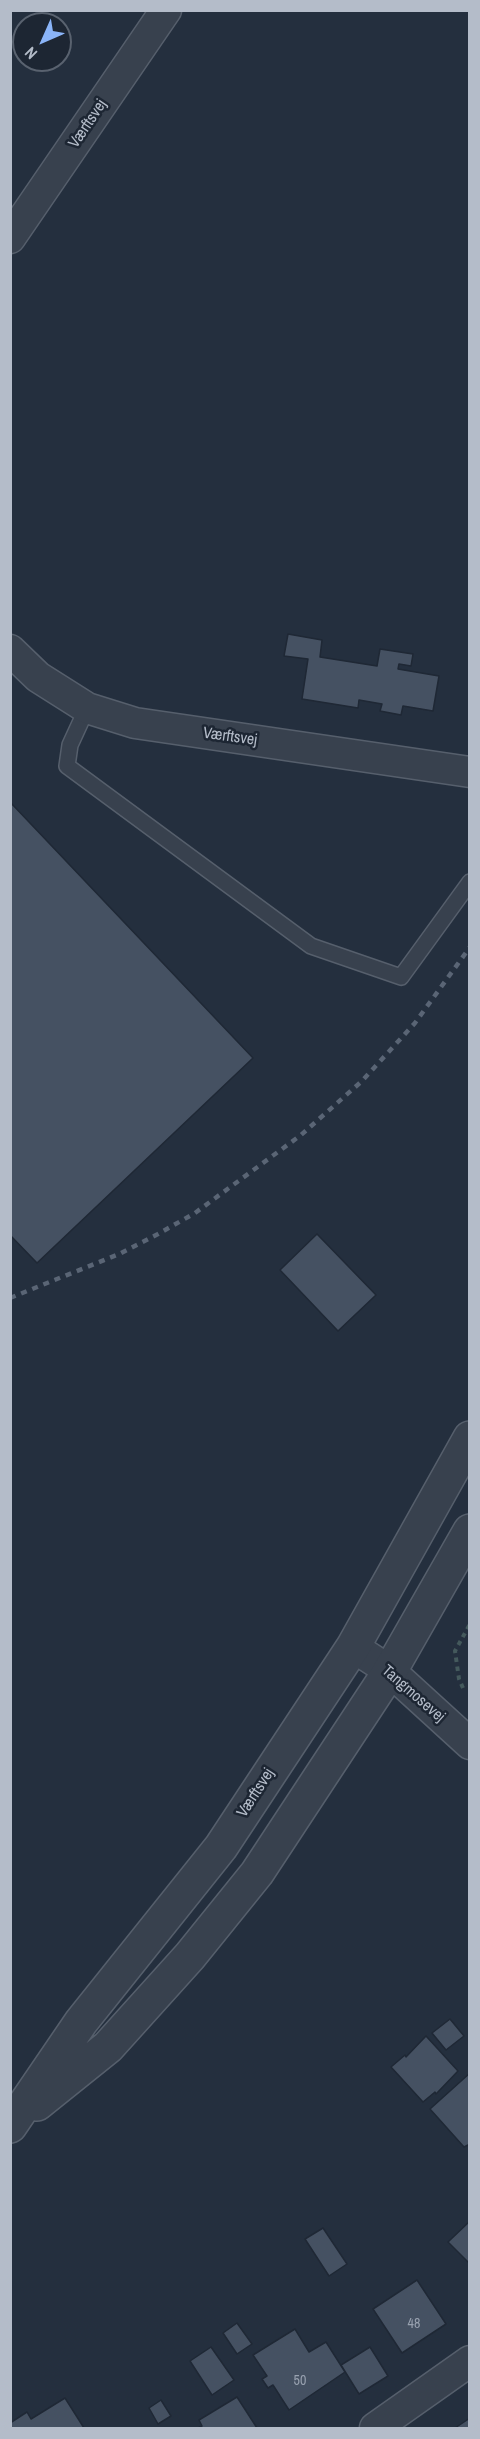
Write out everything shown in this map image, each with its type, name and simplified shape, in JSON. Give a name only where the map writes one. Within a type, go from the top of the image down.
[{"type":"street","name":"Værftsvej","points":[[10,238],[166,10]]},
{"type":"street","name":"Værftsvej","points":[[10,650],[38,677],[87,708],[135,723],[470,772]]},
{"type":"street","name":"Værftsvej","points":[[10,2126],[81,2022],[221,1847],[353,1647],[470,1438]]},
{"type":"street","name":"Værftsvej","points":[[10,2126],[108,2047],[190,1956],[257,1873],[390,1671],[470,1531]]},
{"type":"street","name":"Tangmosevej","points":[[353,1647],[390,1671],[470,1744]]},
{"type":"street","points":[[375,2428],[470,2361]]},
{"type":"lane","points":[[87,708],[70,745],[67,766],[311,946],[401,977],[470,882]]},
{"type":"path","points":[[466,1695],[459,1679],[455,1651],[470,1624]]},
{"type":"building","points":[[288,634],[322,640],[320,657],[377,666],[380,649],[413,654],[411,666],[399,664],[398,669],[439,676],[433,711],[403,706],[401,715],[380,711],[382,704],[359,700],[358,708],[302,699],[308,659],[284,656]]},
{"type":"building","points":[[10,802],[253,1058],[37,1263],[10,1235]]},
{"type":"building","points":[[317,1234],[376,1295],[338,1331],[280,1270]]},
{"type":"building","points":[[450,2019],[464,2036],[446,2050],[432,2033]]},
{"type":"building","points":[[426,2036],[458,2071],[436,2094],[435,2092],[423,2102],[391,2067],[405,2055],[406,2057]]},
{"type":"building","points":[[470,2073],[470,2144],[464,2147],[430,2109]]},
{"type":"building","points":[[470,2221],[470,2264],[448,2242]]},
{"type":"building","points":[[323,2228],[347,2264],[329,2276],[305,2239]]},
{"type":"building","points":[[417,2280],[446,2324],[402,2353],[373,2309]]},
{"type":"building","points":[[237,2323],[252,2344],[237,2354],[223,2333]]},
{"type":"building","points":[[295,2329],[309,2352],[326,2342],[345,2372],[289,2410],[273,2385],[268,2388],[262,2379],[267,2376],[253,2355]]},
{"type":"building","points":[[211,2347],[234,2380],[212,2395],[190,2361]]},
{"type":"building","points":[[370,2347],[388,2376],[359,2394],[341,2365]]},
{"type":"building","points":[[237,2397],[257,2428],[198,2428],[202,2426],[199,2420]]},
{"type":"building","points":[[65,2398],[84,2428],[10,2428],[10,2423],[27,2412],[31,2419]]},
{"type":"building","points":[[161,2400],[171,2416],[158,2424],[149,2408]]},
{"type":"building","points":[[470,2418],[470,2428],[455,2428]]},
{"type":"railway","points":[[10,1298],[119,1254],[158,1234],[195,1213],[301,1135],[362,1081],[415,1023],[470,947]]}]
